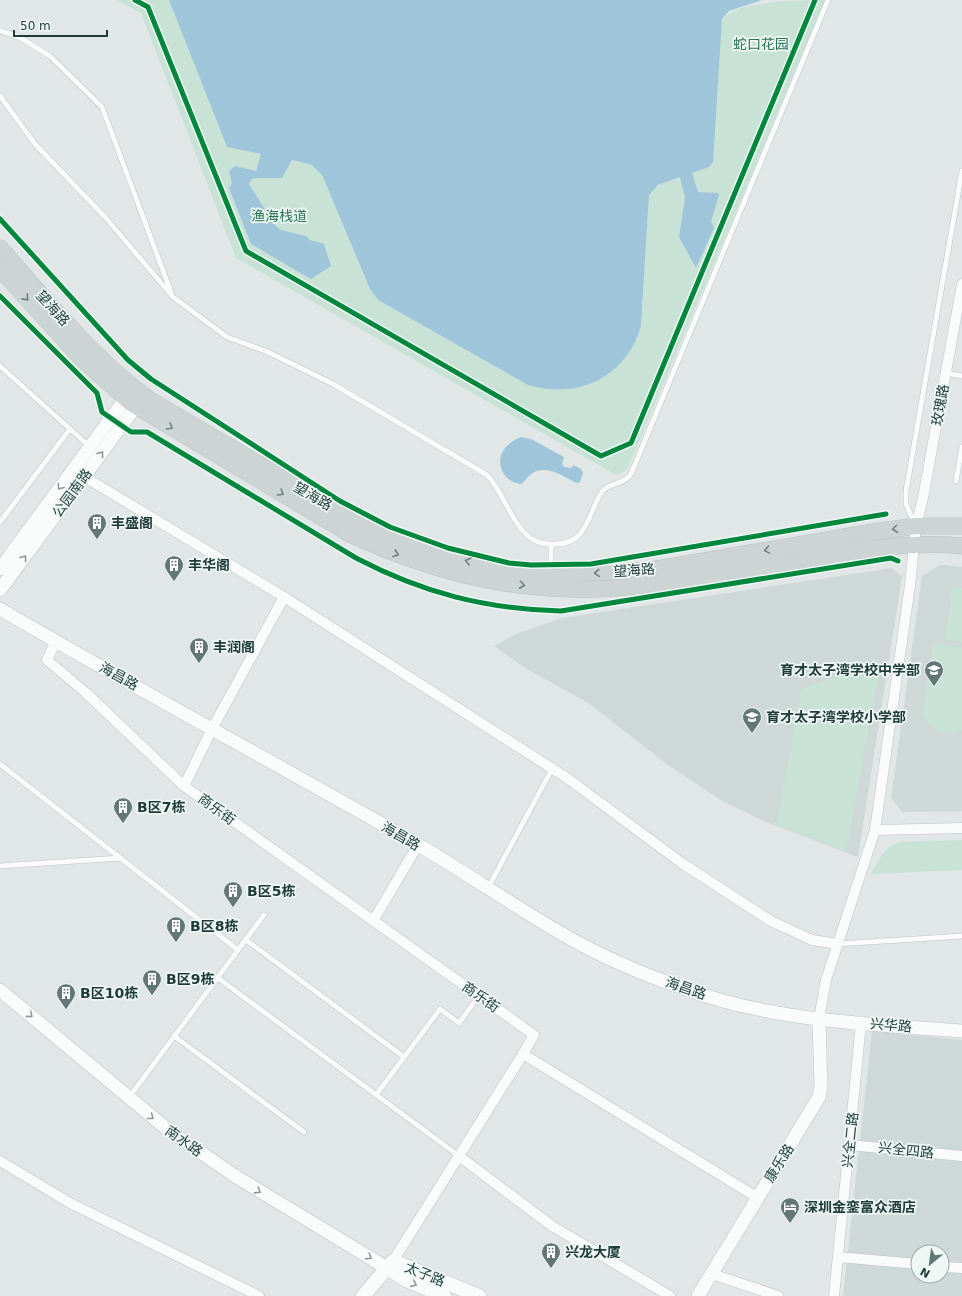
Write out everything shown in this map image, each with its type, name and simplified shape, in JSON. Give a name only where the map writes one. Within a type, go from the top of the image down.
[{"type":"main road","name":"望海路","points":[[0,248],[135,397],[344,515],[391,536],[436,553],[488,566],[551,573],[652,570],[873,532],[916,526],[962,526]]},
{"type":"main road","name":"望海路","points":[[0,269],[82,359],[135,397],[350,534],[385,550],[417,562],[505,583],[550,588],[582,588],[656,584],[872,548],[914,545],[962,546]]},
{"type":"main road","points":[[363,1296],[390,1264]]},
{"type":"main road","name":"太子路","points":[[390,1264],[406,1280],[444,1296]]},
{"type":"main road","name":"太子路","points":[[390,1264],[479,1296]]},
{"type":"street","name":"玫瑰路","points":[[819,1019],[822,995],[837,944],[875,830],[910,585],[916,526],[923,498],[962,284]]},
{"type":"street","name":"公园南路","points":[[0,590],[78,473],[90,447],[135,397]]},
{"type":"street","name":"公园南路","points":[[0,569],[78,473],[135,397]]},
{"type":"street","points":[[78,473],[284,597],[552,769],[683,864],[771,921],[812,940],[837,944]]},
{"type":"street","name":"商乐街","points":[[184,786],[212,729],[284,597]]},
{"type":"street","name":"海昌路","points":[[0,609],[418,845],[583,946],[626,966],[671,984],[723,1000],[769,1011],[819,1019]]},
{"type":"street","name":"商乐街","points":[[56,641],[47,660],[85,692],[184,786],[534,1035],[523,1054]]},
{"type":"street","points":[[875,830],[962,828]]},
{"type":"street","points":[[373,921],[418,845]]},
{"type":"street","name":"南水路","points":[[0,990],[128,1099],[167,1129],[235,1176],[390,1264]]},
{"type":"street","name":"兴华路","points":[[819,1019],[962,1031]]},
{"type":"street","name":"康乐路","points":[[698,1296],[819,1097],[821,1086],[819,1019]]},
{"type":"street","name":"兴全二路","points":[[834,1296],[861,1023]]},
{"type":"street","points":[[390,1264],[523,1054],[758,1198]]},
{"type":"street","name":"兴全四路","points":[[849,1145],[962,1156]]},
{"type":"street","points":[[458,1156],[552,1226],[670,1296]]},
{"type":"street","points":[[0,1161],[70,1203],[259,1296]]},
{"type":"street","points":[[838,1257],[910,1263]]},
{"type":"street","points":[[950,1267],[962,1268]]},
{"type":"street","points":[[712,1274],[778,1296]]},
{"type":"lane","points":[[0,96],[35,144],[106,217],[173,297],[227,336],[268,352],[332,384],[487,475],[494,482],[520,529],[529,538],[540,543],[551,545],[562,544],[579,535],[585,527],[601,493],[610,486],[626,480],[631,474],[828,0]]},
{"type":"lane","points":[[0,31],[19,37],[50,56],[102,107],[173,297]]},
{"type":"lane","points":[[916,526],[908,510],[906,491],[962,171]]},
{"type":"lane","points":[[0,366],[90,447]]},
{"type":"lane","points":[[946,373],[962,376]]},
{"type":"lane","points":[[0,522],[70,430]]},
{"type":"lane","points":[[956,481],[962,447]]},
{"type":"lane","points":[[551,545],[551,573]]},
{"type":"lane","points":[[0,764],[238,950]]},
{"type":"lane","points":[[488,888],[552,769]]},
{"type":"lane","points":[[0,866],[121,858]]},
{"type":"lane","points":[[128,1099],[264,915]]},
{"type":"lane","points":[[837,944],[962,936]]},
{"type":"lane","points":[[246,940],[404,1057]]},
{"type":"lane","points":[[218,978],[458,1156]]},
{"type":"lane","points":[[376,1095],[440,1009],[459,1023],[478,996]]},
{"type":"lane","points":[[174,1036],[304,1132]]},
{"type":"shaded area","name":"育才太子湾学校中学部","points":[[940,565],[962,567],[962,811],[902,812],[891,798],[922,576]]},
{"type":"shaded area","name":"育才太子湾学校小学部","points":[[892,568],[902,577],[858,857],[766,822],[724,802],[668,765],[587,702],[525,668],[494,646],[516,634],[562,618]]},
{"type":"shaded area","points":[[872,1031],[962,1040],[962,1296],[843,1296]]},
{"type":"green space","name":"渔海栈道","points":[[116,0],[169,0],[227,147],[312,165],[320,171],[370,289],[378,300],[528,385],[546,389],[564,389],[581,386],[597,380],[612,371],[634,344],[641,326],[649,195],[658,185],[709,167],[721,24],[726,16],[736,10],[766,3],[800,0],[825,0],[627,470],[616,475],[236,258],[141,13]]},
{"type":"green space","points":[[953,586],[962,588],[962,642],[945,639]]},
{"type":"green space","points":[[933,644],[962,648],[962,730],[952,734],[940,732],[931,726],[925,719],[923,712]]},
{"type":"green space","points":[[881,662],[846,851],[777,825],[801,689]]},
{"type":"green space","points":[[962,840],[962,870],[871,874],[886,850],[895,844],[901,842]]},
{"type":"water","points":[[169,0],[762,0],[729,11],[722,19],[713,162],[709,167],[692,173],[698,192],[718,193],[719,195],[711,221],[714,228],[696,268],[679,237],[685,198],[680,177],[658,185],[649,195],[641,326],[634,344],[624,359],[612,371],[598,380],[582,386],[565,389],[547,389],[528,385],[378,300],[370,289],[322,175],[312,165],[292,160],[282,178],[255,178],[252,179],[249,184],[275,225],[281,230],[306,236],[310,240],[324,244],[331,266],[311,279],[251,244],[229,188],[232,184],[229,171],[235,166],[256,171],[261,154],[227,147]]},
{"type":"water","points":[[521,437],[531,439],[564,457],[562,464],[564,467],[571,468],[574,465],[581,469],[583,473],[580,482],[576,483],[547,470],[535,472],[521,484],[515,483],[506,477],[501,467],[501,456],[507,446]]},
{"type":"cycle path","points":[[135,0],[148,7],[246,251],[601,456],[631,443],[815,0]]},
{"type":"cycle path","points":[[0,219],[128,360],[151,379],[340,501],[390,527],[448,548],[509,563],[531,565],[591,564],[886,514]]},
{"type":"cycle path","points":[[0,296],[97,393],[102,412],[131,432],[147,432],[356,558],[406,581],[430,590],[480,603],[533,610],[561,611],[891,558],[898,561]]},
{"type":"place","name":"丰盛阁","points":[[97,540]]},
{"type":"place","name":"丰华阁","points":[[174,582]]},
{"type":"place","name":"丰润阁","points":[[199,664]]},
{"type":"place","name":"育才太子湾学校中学部","points":[[934,687]]},
{"type":"place","name":"育才太子湾学校小学部","points":[[752,734]]},
{"type":"place","name":"B区7栋","points":[[123,824]]},
{"type":"place","name":"B区5栋","points":[[233,908]]},
{"type":"place","name":"B区8栋","points":[[176,943]]},
{"type":"place","name":"B区9栋","points":[[152,996]]},
{"type":"place","name":"B区10栋","points":[[66,1010]]},
{"type":"place","name":"深圳金銮富众酒店","points":[[790,1224]]},
{"type":"place","name":"兴龙大厦","points":[[551,1269]]},
{"type":"park label","name":"蛇口花园","points":[[761,44]]}]
